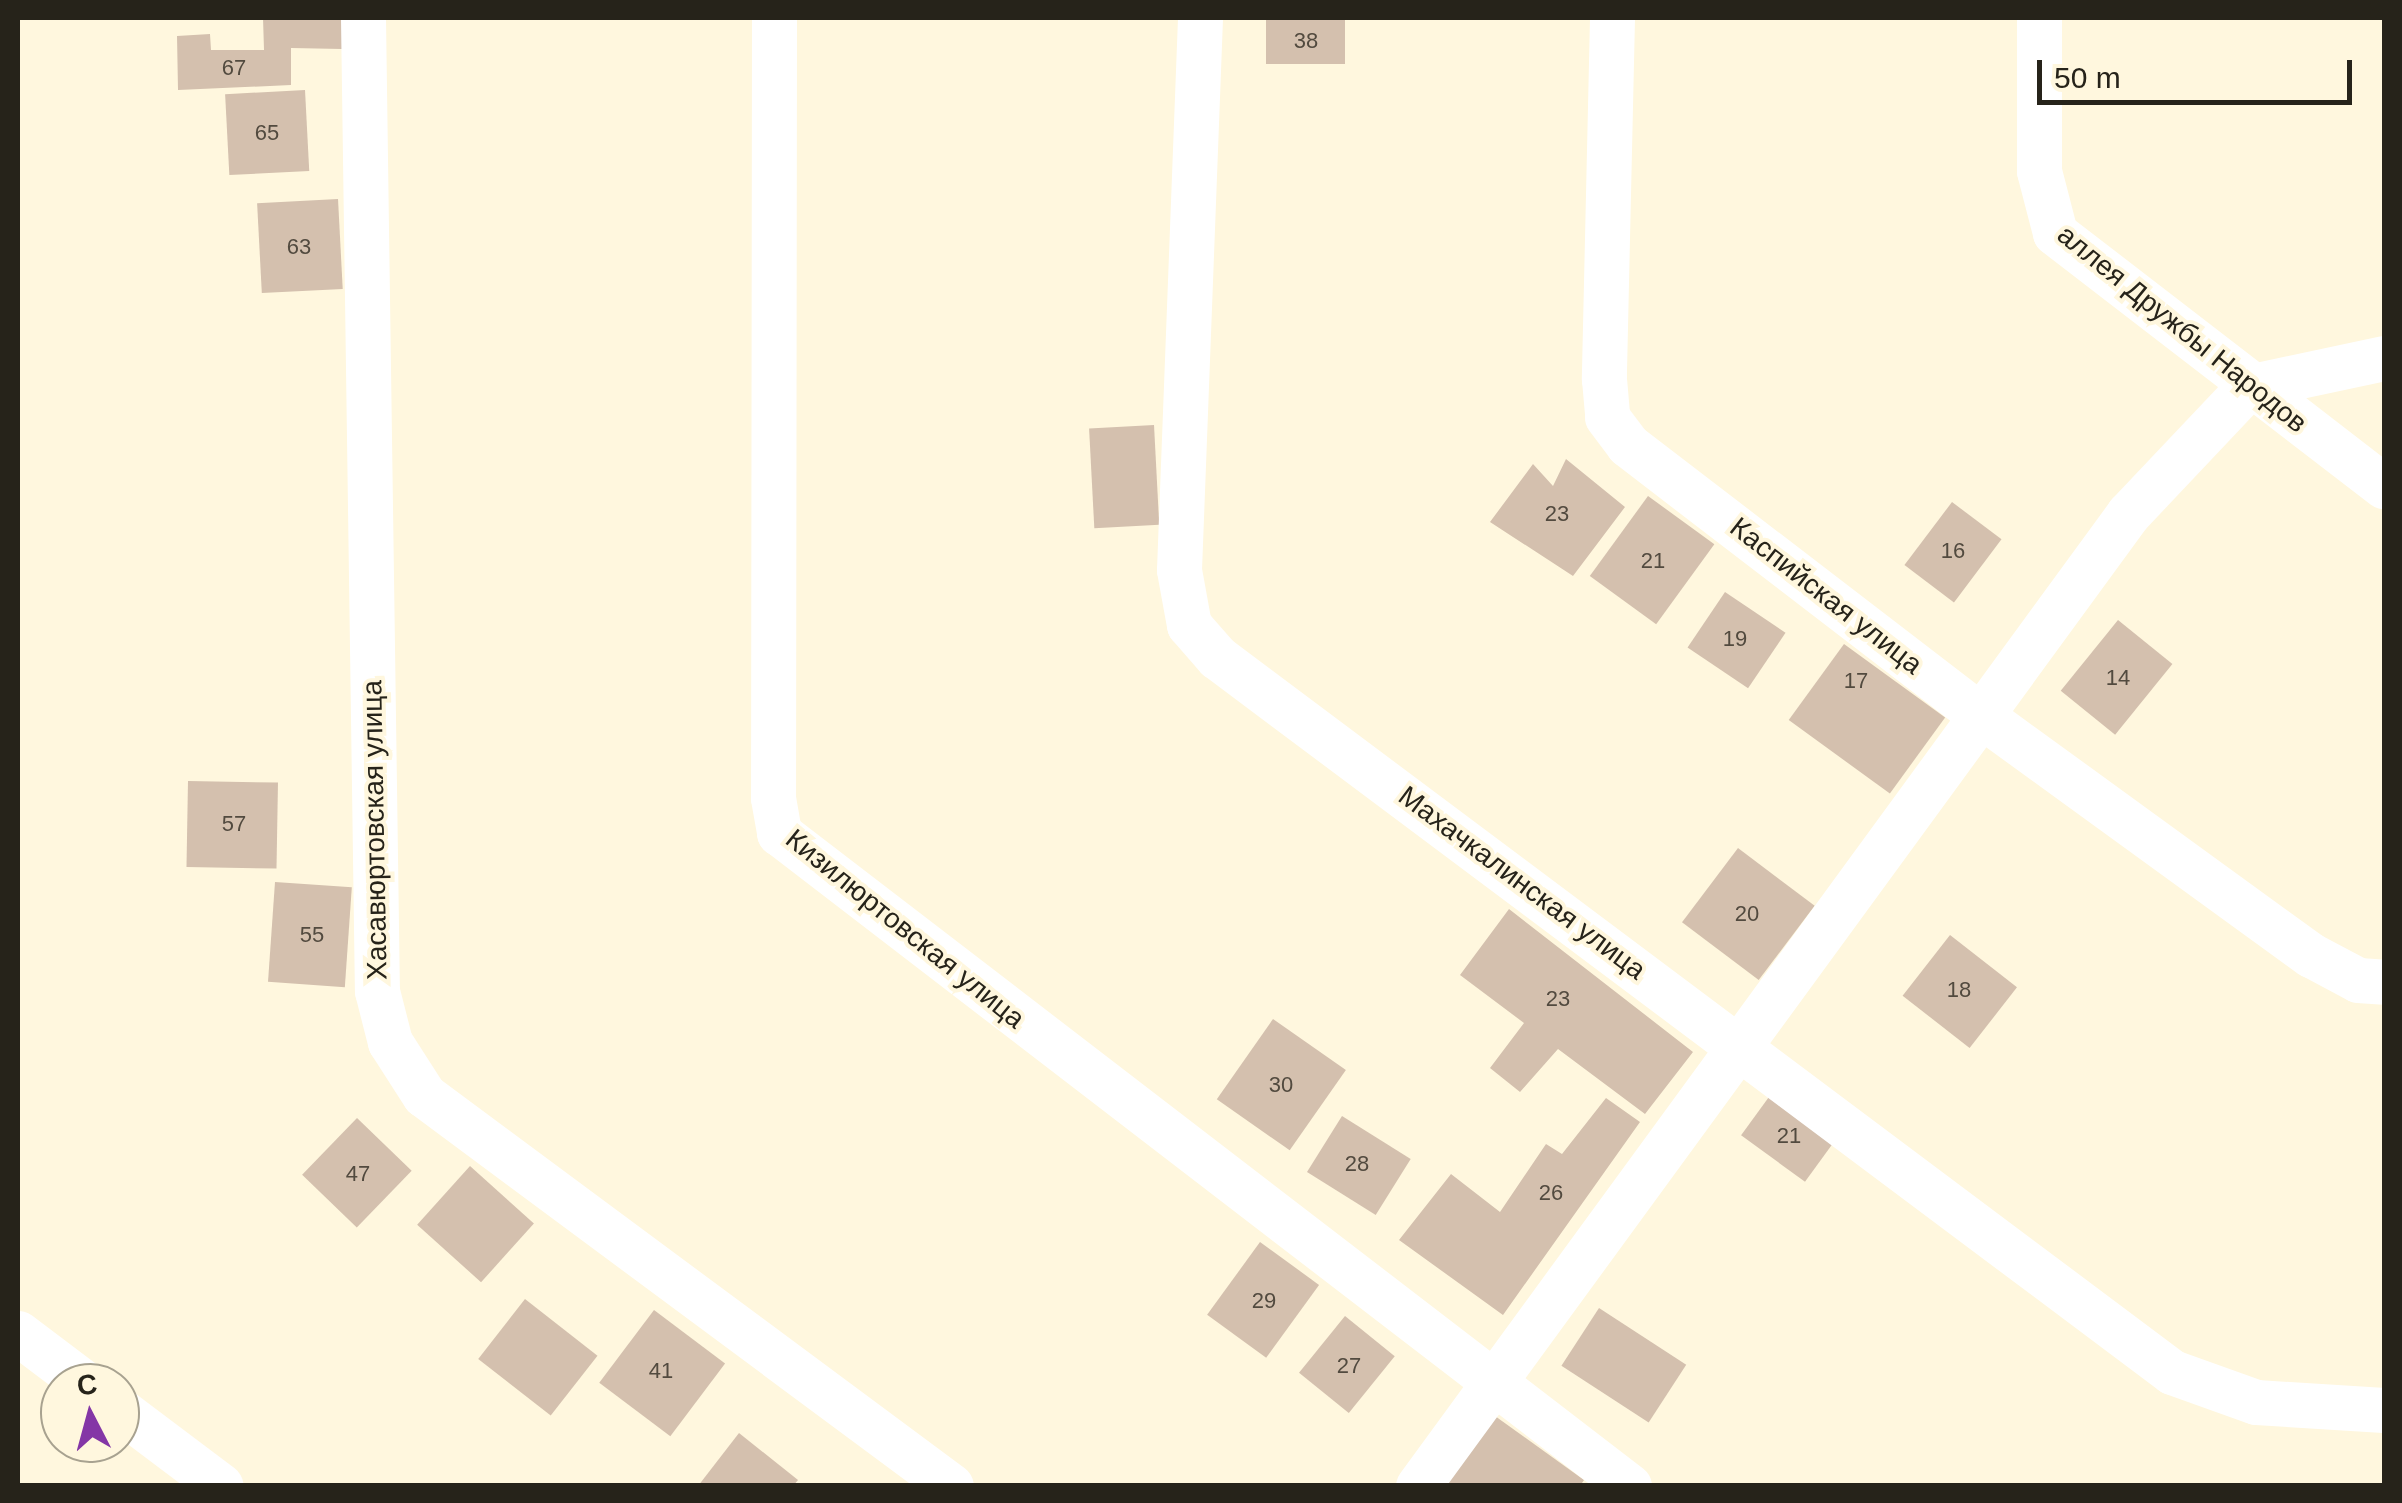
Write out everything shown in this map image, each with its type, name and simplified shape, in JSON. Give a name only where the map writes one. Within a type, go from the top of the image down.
[{"type":"street","name":"Хасавюртовская улица","points":[[363,18],[378,991],[390,1042],[424,1095],[951,1486]]},
{"type":"street","name":"Кизилюртовская улица","points":[[774,18],[772,798],[780,834],[1629,1486]]},
{"type":"street","name":"Махачкалинская улица","points":[[1200,18],[1179,570],[1189,625],[1217,657],[2172,1372],[2256,1402],[2384,1410]]},
{"type":"street","name":"Каспийская улица","points":[[1612,18],[1607,416],[1628,444],[1983,717],[2311,954],[2358,980],[2384,982]]},
{"type":"street","name":"аллея Дружбы Народов","points":[[2039,18],[2039,171],[2055,233],[2248,387],[2384,486]]},
{"type":"street","points":[[1418,1486],[1490,1382],[1744,1048],[2128,514],[2248,387],[2384,358]]},
{"type":"street","points":[[18,1333],[58,1363]]},
{"type":"street","points":[[140,1425],[221,1486]]},
{"type":"building","points":[[263,18],[342,18],[342,49],[291,48],[291,85],[178,90],[177,36],[210,34],[211,50],[264,50]]},
{"type":"building","points":[[1266,18],[1345,18],[1345,64],[1266,64]]},
{"type":"building","points":[[305,90],[309,171],[229,175],[225,94]]},
{"type":"building","points":[[338,199],[343,289],[262,293],[257,203]]},
{"type":"building","points":[[1154,425],[1159,525],[1094,528],[1089,428]]},
{"type":"building","points":[[1566,459],[1625,507],[1573,576],[1490,522],[1533,464],[1553,486]]},
{"type":"building","points":[[1648,496],[1714,544],[1656,624],[1590,576]]},
{"type":"building","points":[[1952,502],[2002,539],[1954,602],[1904,565]]},
{"type":"building","points":[[1725,592],[1786,633],[1748,688],[1688,648]]},
{"type":"building","points":[[2118,620],[2172,664],[2115,735],[2061,691]]},
{"type":"building","points":[[1844,644],[1945,717],[1890,794],[1789,720]]},
{"type":"building","points":[[188,781],[278,783],[276,869],[186,867]]},
{"type":"building","points":[[1738,848],[1815,906],[1759,980],[1682,922]]},
{"type":"building","points":[[275,882],[352,887],[345,987],[268,982]]},
{"type":"building","points":[[1509,909],[1693,1052],[1645,1114],[1558,1049],[1520,1092],[1490,1068],[1524,1023],[1460,975]]},
{"type":"building","points":[[1950,935],[2017,987],[1970,1048],[1903,996]]},
{"type":"building","points":[[1273,1019],[1346,1070],[1290,1150],[1217,1099]]},
{"type":"building","points":[[1774,1090],[1838,1136],[1805,1182],[1741,1135]]},
{"type":"building","points":[[1606,1098],[1640,1122],[1503,1315],[1399,1240],[1451,1174],[1500,1212],[1546,1144],[1562,1154]]},
{"type":"building","points":[[1342,1116],[1411,1159],[1376,1215],[1307,1172]]},
{"type":"building","points":[[357,1118],[412,1171],[357,1228],[302,1175]]},
{"type":"building","points":[[470,1166],[534,1224],[481,1282],[417,1225]]},
{"type":"building","points":[[1260,1242],[1319,1285],[1266,1358],[1207,1315]]},
{"type":"building","points":[[525,1299],[597,1356],[551,1416],[478,1359]]},
{"type":"building","points":[[1599,1308],[1686,1365],[1649,1423],[1561,1366]]},
{"type":"building","points":[[654,1310],[725,1364],[670,1436],[599,1383]]},
{"type":"building","points":[[1345,1316],[1395,1356],[1349,1413],[1299,1373]]},
{"type":"building","points":[[1495,1416],[1584,1480],[1580,1486],[1443,1486]]},
{"type":"building","points":[[739,1433],[798,1480],[793,1486],[698,1486]]}]
